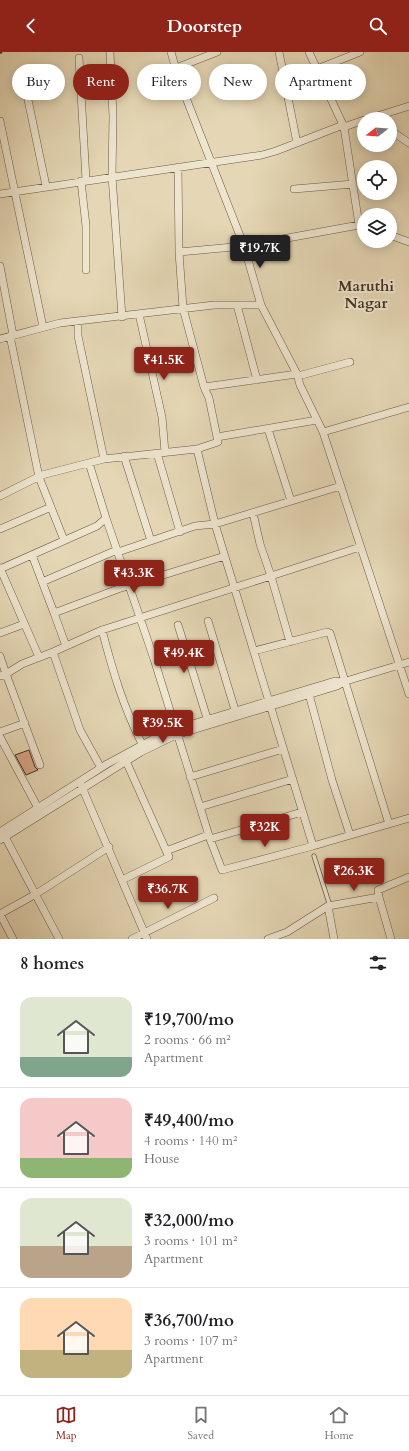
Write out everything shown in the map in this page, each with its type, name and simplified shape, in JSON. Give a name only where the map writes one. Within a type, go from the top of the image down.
[{"type":"street","points":[[110,52],[113,116],[112,176],[122,317]]},
{"type":"street","points":[[171,52],[175,64]]},
{"type":"street","points":[[186,64],[217,52]]},
{"type":"street","points":[[279,52],[297,143]]},
{"type":"street","points":[[309,52],[315,64]]},
{"type":"street","points":[[330,64],[360,52]]},
{"type":"street","points":[[79,58],[86,226],[86,270]]},
{"type":"street","points":[[28,100],[46,186]]},
{"type":"street","points":[[188,100],[210,162],[244,246],[261,305],[297,375],[300,385],[323,432],[398,665],[409,694]]},
{"type":"street","points":[[331,100],[343,126],[358,208]]},
{"type":"street","points":[[394,112],[409,106]]},
{"type":"street","points":[[0,121],[43,327]]},
{"type":"street","points":[[0,194],[84,180],[270,153],[357,122]]},
{"type":"street","points":[[397,135],[409,143]]},
{"type":"street","points":[[0,496],[39,477],[104,459],[197,449],[218,442],[209,398],[204,388],[183,308],[179,252],[178,167]]},
{"type":"street","points":[[294,189],[353,184]]},
{"type":"street","points":[[179,252],[244,246],[357,227]]},
{"type":"street","points":[[397,238],[409,242]]},
{"type":"street","points":[[0,266],[39,477],[64,540]]},
{"type":"street","points":[[0,339],[60,323],[122,317],[214,305],[261,305]]},
{"type":"street","points":[[237,305],[257,380]]},
{"type":"street","points":[[139,314],[162,417],[161,452],[180,532]]},
{"type":"street","points":[[78,322],[78,336],[104,459]]},
{"type":"street","points":[[204,388],[297,375],[350,362]]},
{"type":"street","points":[[323,432],[409,407]]},
{"type":"street","points":[[217,437],[317,420]]},
{"type":"street","points":[[268,429],[291,501]]},
{"type":"street","points":[[197,449],[215,524],[236,588],[269,703],[313,846]]},
{"type":"street","points":[[124,456],[151,541]]},
{"type":"street","points":[[89,463],[209,837],[222,870],[313,846],[409,818]]},
{"type":"street","points":[[42,582],[117,551],[196,526],[215,524],[341,486]]},
{"type":"street","points":[[0,528],[51,507]]},
{"type":"street","points":[[253,512],[260,544],[290,642]]},
{"type":"street","points":[[39,657],[0,569],[97,526],[106,518]]},
{"type":"street","points":[[3,675],[22,664],[102,630],[360,547]]},
{"type":"street","points":[[32,555],[66,646]]},
{"type":"street","points":[[54,613],[129,585],[226,556]]},
{"type":"street","points":[[208,621],[235,710]]},
{"type":"street","points":[[0,633],[24,624]]},
{"type":"street","points":[[178,625],[207,718]]},
{"type":"street","points":[[102,630],[114,676],[125,708],[142,744]]},
{"type":"street","points":[[254,652],[327,632],[330,633],[389,824]]},
{"type":"street","points":[[53,652],[80,730],[101,768]]},
{"type":"street","points":[[0,656],[3,675],[25,724],[40,765]]},
{"type":"street","points":[[1,834],[81,785],[101,768],[142,744],[335,681],[344,681],[409,662]]},
{"type":"street","points":[[1,834],[38,808],[126,761],[176,732],[207,718],[235,710],[310,694],[337,686],[344,681]]},
{"type":"street","points":[[310,694],[332,780],[350,835]]},
{"type":"street","points":[[0,732],[25,724]]},
{"type":"street","points":[[0,737],[38,808]]},
{"type":"street","points":[[190,777],[283,749]]},
{"type":"street","points":[[122,880],[169,857],[126,761]]},
{"type":"street","points":[[200,808],[293,779]]},
{"type":"street","points":[[81,785],[109,847],[145,936]]},
{"type":"street","points":[[166,851],[209,837],[302,812]]},
{"type":"street","points":[[1,834],[60,939]]},
{"type":"street","points":[[13,939],[0,914],[36,894],[109,847]]},
{"type":"street","points":[[391,939],[378,890],[409,877]]},
{"type":"street","points":[[268,939],[289,936],[329,906],[379,897]]},
{"type":"street","points":[[132,939],[145,936],[214,898]]},
{"type":"street","points":[[329,906],[334,939]]},
{"type":"lane","points":[[314,856],[329,906]]},
{"type":"building","points":[[29,750],[35,767],[38,770],[26,775],[15,755]]},
{"type":"district","name":"Maruthi Nagar","points":[[366,294]]}]
